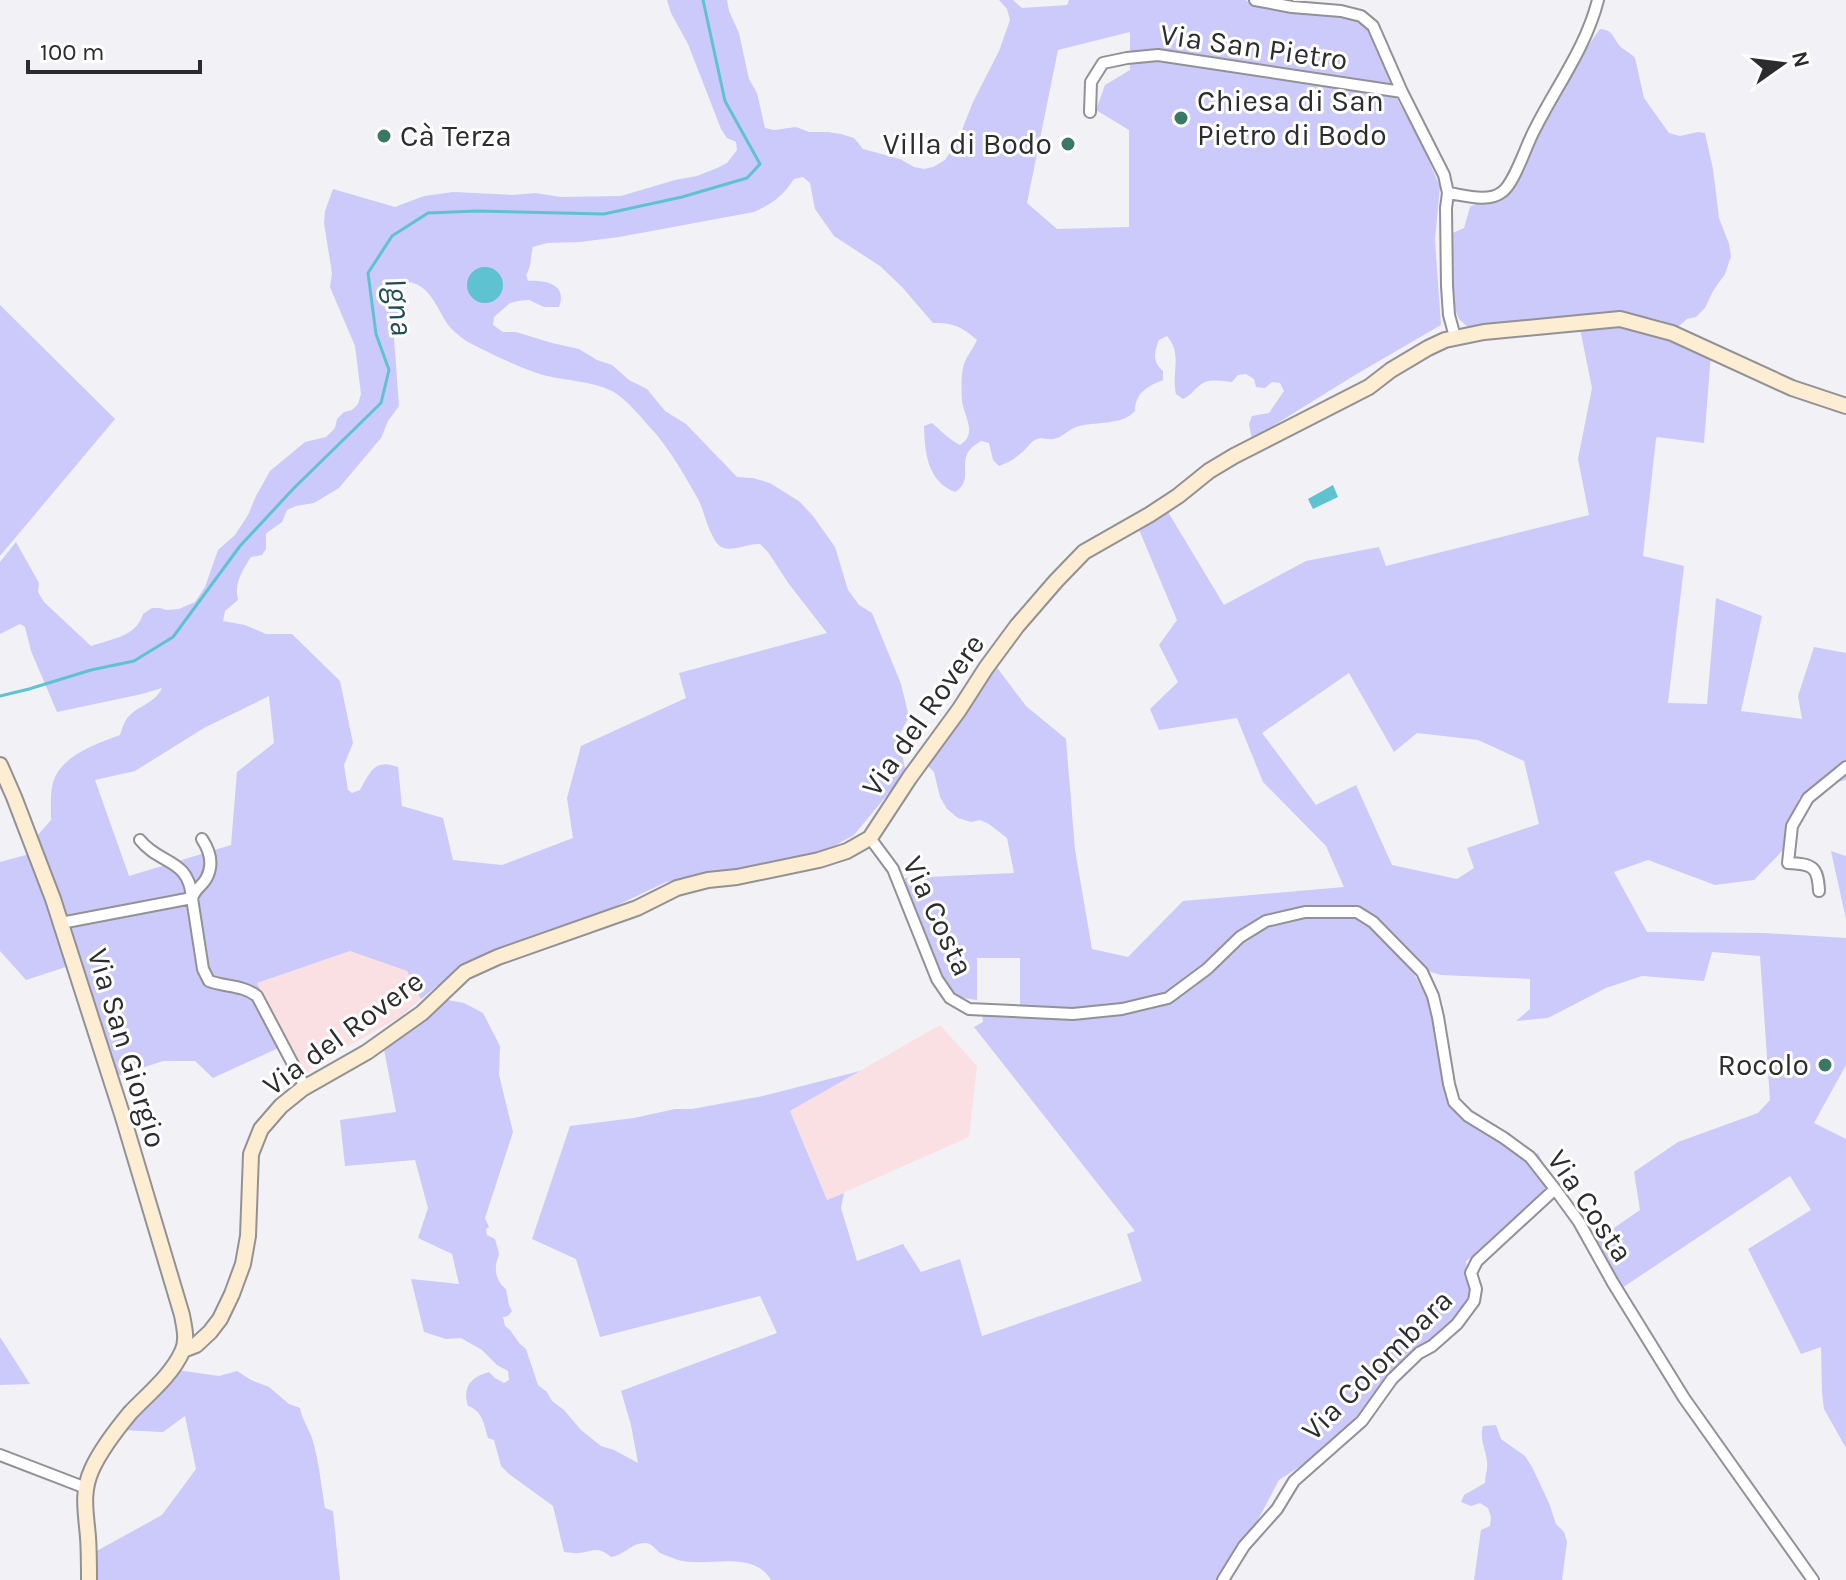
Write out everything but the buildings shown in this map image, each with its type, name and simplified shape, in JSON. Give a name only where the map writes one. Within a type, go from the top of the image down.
[{"type":"street","name":"Via San Pietro","points":[[1255,0],[1341,11],[1361,16],[1373,26],[1444,175],[1448,193],[1447,286],[1449,315],[1455,337]]},
{"type":"street","points":[[1448,193],[1488,197],[1502,192],[1511,180],[1535,127],[1578,54],[1592,25],[1598,0]]},
{"type":"street","name":"Via San Pietro","points":[[1090,112],[1091,82],[1103,63],[1158,55],[1402,92]]},
{"type":"street","name":"Via del Rovere","points":[[86,1488],[104,1447],[162,1380],[183,1350],[196,1345],[220,1319],[243,1264],[248,1236],[251,1154],[261,1129],[281,1106],[305,1087],[367,1052],[411,1021],[465,972],[498,957],[637,908],[677,888],[819,860],[847,851],[870,838],[986,668],[1056,581],[1084,552],[1127,529],[1209,471],[1369,387],[1428,348],[1455,337],[1507,329],[1620,319],[1672,333],[1792,388],[1846,406]]},
{"type":"street","name":"Via San Giorgio","points":[[0,765],[61,923],[122,1114],[182,1315],[186,1334],[183,1350]]},
{"type":"street","points":[[1819,891],[1814,869],[1804,864],[1788,863],[1792,826],[1808,798],[1846,767]]},
{"type":"street","name":"Via Costa","points":[[870,838],[893,869],[937,979],[950,998],[969,1009],[1073,1014],[1122,1009],[1168,998],[1207,969],[1240,937],[1266,921],[1305,912],[1357,912],[1380,929],[1422,972],[1433,996],[1454,1102],[1468,1116],[1530,1157],[1555,1189],[1579,1222],[1684,1398],[1813,1580]]},
{"type":"street","points":[[192,898],[211,868],[210,855],[202,839]]},
{"type":"street","points":[[140,840],[167,859],[191,883],[203,969],[209,981],[250,991],[257,996],[305,1087]]},
{"type":"street","points":[[61,923],[192,898]]},
{"type":"street","name":"Via Colombara","points":[[1223,1580],[1244,1546],[1277,1509],[1294,1481],[1362,1421],[1392,1379],[1419,1353],[1457,1324],[1474,1301],[1476,1289],[1471,1273],[1477,1261],[1555,1189]]},
{"type":"street","points":[[0,1455],[86,1488],[84,1506],[89,1580]]},
{"type":"shaded area","points":[[667,0],[727,0],[765,128],[796,127],[809,132],[841,134],[854,138],[863,149],[924,169],[945,160],[958,140],[999,51],[1010,20],[1007,9],[999,0],[1013,0],[1022,8],[1067,5],[1069,0],[1245,0],[1253,4],[1350,15],[1363,23],[1375,37],[1398,101],[1421,142],[1440,187],[1435,240],[1441,325],[1252,439],[1249,424],[1252,416],[1269,413],[1284,391],[1280,383],[1272,382],[1265,388],[1256,387],[1254,379],[1246,374],[1238,375],[1232,382],[1203,383],[1183,399],[1176,394],[1176,357],[1167,336],[1159,340],[1155,353],[1157,364],[1163,371],[1163,380],[1143,391],[1130,416],[1076,427],[1056,438],[1037,439],[1016,457],[999,466],[993,460],[989,443],[981,441],[967,454],[964,480],[955,492],[938,481],[929,465],[924,426],[932,423],[960,445],[968,437],[969,427],[962,402],[962,377],[965,360],[977,340],[957,326],[933,323],[880,266],[834,236],[815,209],[810,183],[803,177],[794,179],[777,199],[754,212],[619,237],[533,247],[526,275],[528,281],[541,281],[558,288],[561,299],[559,307],[544,307],[529,300],[510,303],[494,317],[493,325],[503,332],[516,332],[579,349],[612,365],[629,380],[647,389],[665,411],[686,424],[737,477],[770,483],[800,502],[813,516],[835,547],[848,590],[859,605],[872,613],[901,684],[909,717],[898,737],[906,772],[854,835],[825,851],[666,882],[572,927],[501,947],[468,961],[421,999],[407,971],[350,951],[257,983],[287,1044],[213,1078],[195,1061],[163,1061],[114,1077],[53,877],[37,836],[51,820],[51,796],[57,773],[81,752],[120,735],[129,716],[162,688],[57,712],[31,651],[25,627],[20,624],[0,634],[0,562],[16,542],[39,583],[38,592],[44,602],[91,646],[129,632],[152,608],[179,609],[195,602],[205,587],[218,550],[235,535],[270,471],[305,442],[326,437],[335,428],[337,419],[358,404],[361,394],[355,346],[330,287],[332,273],[324,223],[333,189],[395,207],[424,196],[453,192],[535,193],[561,197],[621,196],[697,176],[727,163],[737,150],[736,142],[727,138],[721,129],[688,44]],"holes":[[[1130,32],[1130,70],[1105,85],[1096,110],[1129,130],[1129,227],[1057,229],[1027,203],[1058,50]],[[410,282],[424,289],[451,328],[476,346],[538,373],[604,388],[624,400],[656,434],[673,458],[699,501],[719,546],[728,549],[760,544],[827,633],[679,673],[686,698],[581,746],[567,798],[573,838],[502,865],[453,860],[443,818],[402,806],[398,767],[378,766],[360,790],[352,793],[348,790],[344,765],[353,743],[340,681],[292,634],[266,634],[245,625],[223,621],[225,611],[238,600],[238,583],[245,567],[251,557],[262,555],[266,549],[266,534],[282,522],[287,510],[314,503],[339,488],[381,438],[399,406],[394,338],[401,287]],[[269,696],[274,743],[237,772],[231,845],[129,876],[95,780],[135,771],[204,728]]]},
{"type":"shaded area","points":[[1600,29],[1610,32],[1621,47],[1635,58],[1644,98],[1669,133],[1680,136],[1705,133],[1719,218],[1731,256],[1725,274],[1705,308],[1678,327],[1629,314],[1602,313],[1471,330],[1459,319],[1452,303],[1446,236],[1464,228],[1470,207],[1502,198],[1514,188],[1546,113]]},
{"type":"shaded area","points":[[485,267],[498,272],[503,285],[498,298],[485,303],[472,298],[467,285],[472,272]]},
{"type":"shaded area","points":[[0,305],[115,419],[0,556]]},
{"type":"shaded area","points":[[1579,324],[1632,324],[1711,353],[1704,443],[1656,439],[1643,556],[1684,566],[1668,703],[1707,704],[1716,598],[1762,616],[1741,711],[1802,719],[1798,696],[1814,647],[1846,653],[1846,780],[1818,786],[1818,790],[1799,798],[1792,841],[1754,880],[1715,885],[1648,860],[1614,872],[1647,932],[1764,933],[1846,938],[1846,1065],[1814,1123],[1846,1139],[1846,1448],[1824,1409],[1821,1347],[1801,1354],[1748,1249],[1811,1210],[1790,1176],[1622,1288],[1595,1241],[1640,1210],[1634,1172],[1678,1142],[1758,1113],[1770,1100],[1760,956],[1712,952],[1704,981],[1642,976],[1606,988],[1548,1018],[1516,1021],[1530,1009],[1530,979],[1441,975],[1421,969],[1413,972],[1430,1004],[1450,1098],[1524,1156],[1538,1153],[1549,1174],[1556,1198],[1466,1261],[1470,1297],[1456,1317],[1409,1358],[1365,1425],[1279,1480],[1251,1533],[1216,1580],[771,1580],[753,1565],[678,1560],[660,1553],[647,1543],[635,1545],[611,1557],[598,1550],[564,1552],[553,1506],[501,1466],[494,1440],[488,1438],[480,1415],[468,1406],[466,1393],[473,1380],[489,1372],[504,1383],[509,1380],[508,1371],[461,1338],[446,1339],[424,1332],[411,1279],[459,1284],[452,1254],[418,1238],[428,1208],[415,1160],[345,1166],[340,1120],[396,1112],[382,1039],[442,999],[464,1003],[483,1013],[500,1046],[499,1075],[513,1132],[485,1218],[489,1227],[486,1229],[487,1235],[495,1239],[499,1253],[497,1276],[506,1289],[512,1311],[503,1317],[505,1326],[526,1349],[538,1385],[552,1401],[601,1446],[638,1463],[621,1391],[777,1333],[760,1296],[600,1337],[576,1259],[532,1239],[570,1126],[763,1096],[860,1071],[790,1111],[827,1200],[844,1193],[841,1208],[857,1261],[903,1244],[921,1272],[960,1259],[982,1336],[1142,1281],[1127,1234],[1135,1231],[974,1027],[983,1022],[982,1013],[1020,1012],[1020,958],[977,958],[977,1000],[962,998],[933,979],[914,924],[905,878],[1014,873],[1007,838],[989,824],[958,818],[947,809],[940,797],[934,772],[925,763],[992,661],[1026,706],[1066,739],[1075,850],[1092,949],[1128,957],[1183,901],[1344,887],[1326,846],[1263,782],[1237,718],[1159,730],[1150,709],[1178,682],[1159,645],[1177,620],[1137,525],[1165,507],[1224,605],[1306,561],[1379,547],[1386,566],[1589,515],[1578,459],[1592,388]],"holes":[[[1349,673],[1394,752],[1417,733],[1478,740],[1524,761],[1539,824],[1467,848],[1474,868],[1457,879],[1392,865],[1356,785],[1316,805],[1262,733]]]},
{"type":"shaded area","points":[[1333,485],[1338,497],[1313,509],[1308,499]]},
{"type":"shaded area","points":[[1831,851],[1846,856],[1846,919]]},
{"type":"shaded area","points":[[33,853],[69,966],[26,980],[0,951],[0,862]]},
{"type":"shaded area","points":[[350,951],[407,971],[421,999],[400,1017],[320,1062],[304,1075],[257,983]]},
{"type":"shaded area","points":[[940,1025],[977,1066],[969,1137],[827,1200],[790,1111]]},
{"type":"shaded area","points":[[0,1337],[30,1384],[0,1385]]},
{"type":"shaded area","points":[[177,1370],[219,1376],[237,1371],[269,1387],[289,1404],[300,1408],[312,1438],[325,1508],[333,1511],[340,1580],[97,1580],[93,1553],[162,1515],[196,1469],[185,1416],[163,1432],[122,1430]]},
{"type":"shaded area","points":[[1496,1425],[1501,1439],[1525,1456],[1532,1467],[1556,1524],[1564,1532],[1567,1542],[1562,1580],[1474,1580],[1481,1530],[1490,1526],[1491,1517],[1488,1508],[1480,1503],[1471,1506],[1461,1502],[1464,1495],[1485,1483],[1487,1465],[1482,1431],[1483,1426]]},
{"type":"waterway","name":"Igna","points":[[0,696],[134,661],[173,637],[240,546],[381,403],[389,370],[376,334],[368,273],[392,236],[428,213],[604,214],[682,197],[747,178],[760,164],[725,101],[703,0]]},
{"type":"place","name":"Chiesa di San Pietro di Bodo","points":[[1181,118]]},
{"type":"place","name":"Cà Terza","points":[[384,136]]},
{"type":"place","name":"Villa di Bodo","points":[[1068,144]]},
{"type":"place","name":"Rocolo","points":[[1825,1065]]}]
